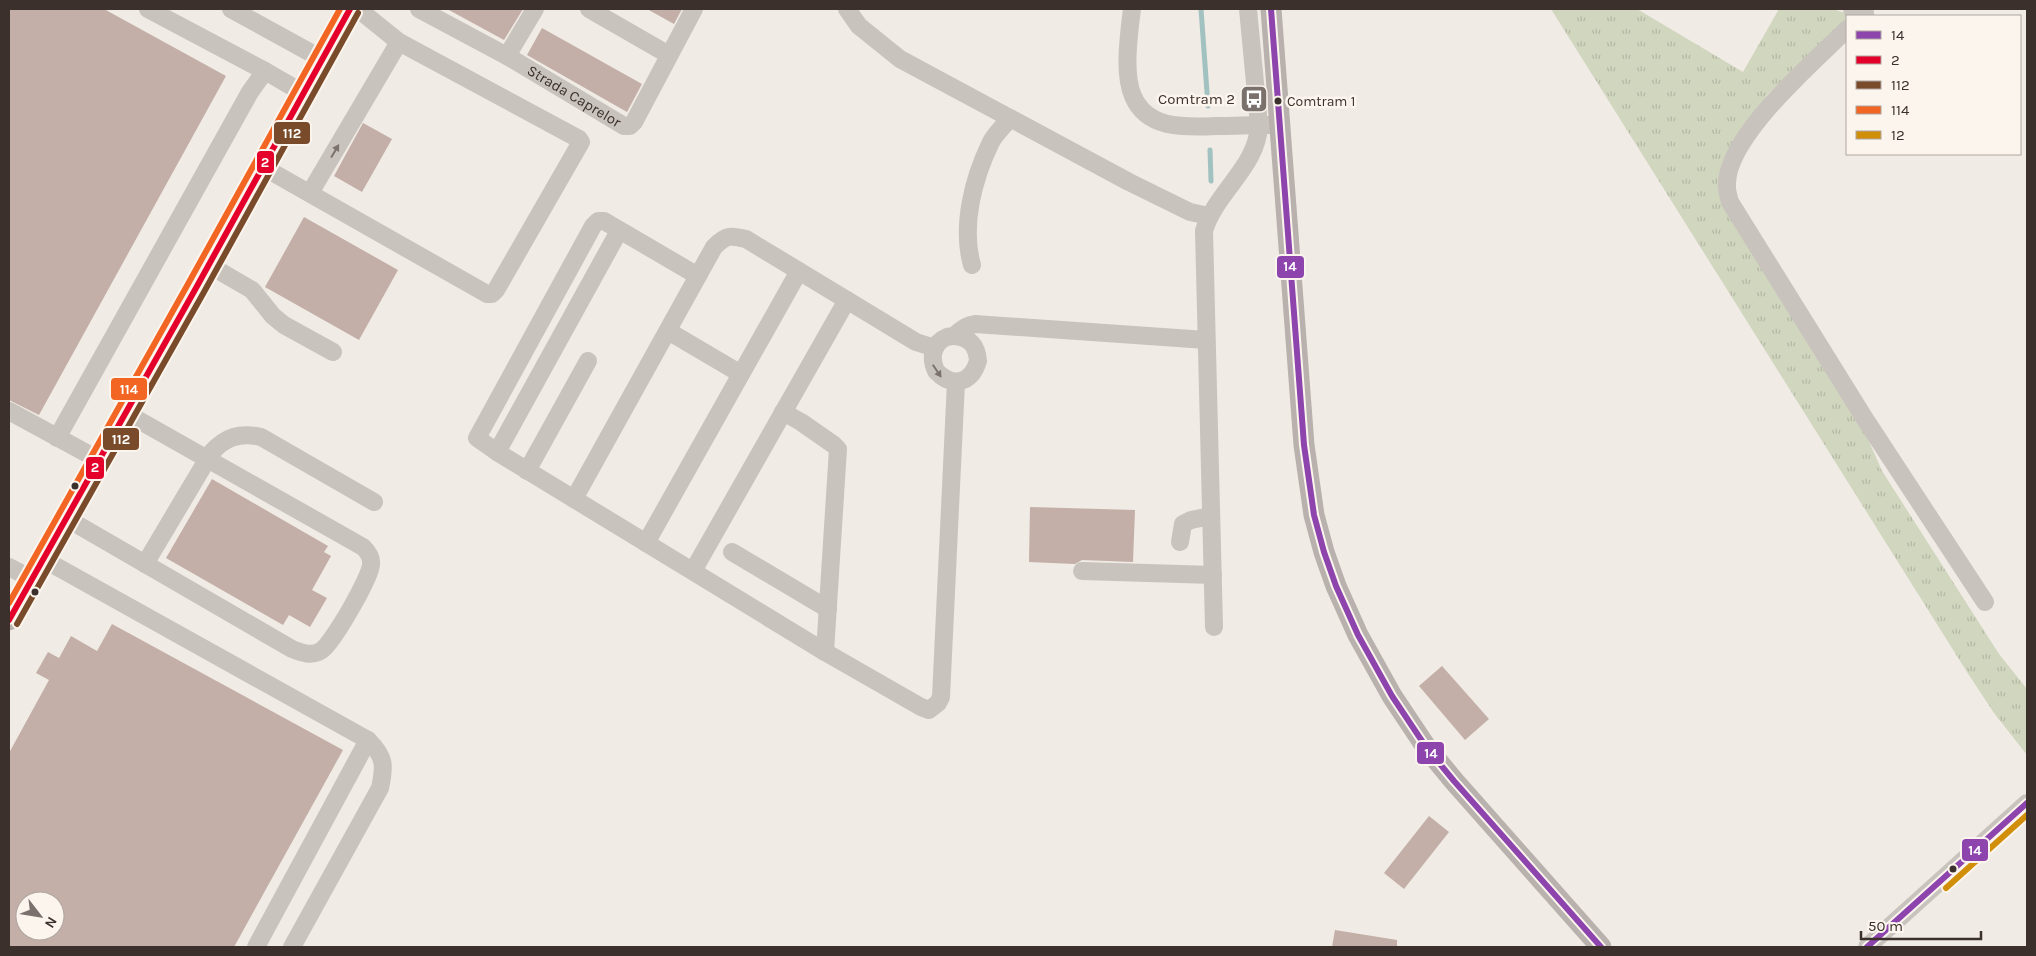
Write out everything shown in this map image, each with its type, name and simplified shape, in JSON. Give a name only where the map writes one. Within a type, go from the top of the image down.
[{"type":"main road","points":[[9,620],[14,598],[32,579],[209,265],[350,9]]},
{"type":"main road","points":[[1271,9],[1304,445],[1314,514],[1324,552],[1336,586],[1358,635],[1392,696],[1426,747],[1477,809],[1601,947]]},
{"type":"street","points":[[148,9],[303,93]]},
{"type":"street","points":[[231,9],[322,60]]},
{"type":"street","points":[[263,167],[487,294],[492,294],[582,142],[579,138],[399,42],[358,9]]},
{"type":"street","name":"Strada Caprelor","points":[[419,9],[508,56],[624,126],[630,126],[634,122],[668,55]]},
{"type":"street","points":[[508,56],[535,9]]},
{"type":"street","points":[[589,9],[668,55],[694,9]]},
{"type":"street","points":[[847,9],[859,26],[900,59],[1150,192],[1190,212],[1209,216]]},
{"type":"street","points":[[1132,9],[1128,65],[1132,94],[1138,107],[1147,115],[1159,122],[1176,127],[1280,125]]},
{"type":"street","points":[[1214,627],[1203,249],[1204,232],[1209,216],[1255,147],[1258,139],[1259,125],[1248,9]]},
{"type":"street","points":[[1846,30],[1775,98],[1755,124],[1731,166],[1726,187],[1730,202],[1865,419],[1985,602]]},
{"type":"street","points":[[310,193],[399,42]]},
{"type":"street","points":[[58,438],[250,92],[265,71]]},
{"type":"street","points":[[972,265],[967,222],[975,185],[992,141],[1010,118]]},
{"type":"street","points":[[698,276],[604,221],[598,221],[593,226],[477,438],[825,652],[920,707],[929,710],[938,703],[941,697],[956,382]]},
{"type":"street","points":[[497,452],[619,230]]},
{"type":"street","points":[[574,499],[714,247],[722,239],[732,235],[746,239],[916,342],[935,348]]},
{"type":"street","points":[[209,265],[252,290],[273,316],[284,325],[333,352]]},
{"type":"street","points":[[646,543],[799,271]]},
{"type":"street","points":[[692,571],[847,300]]},
{"type":"street","points":[[954,336],[967,325],[975,324],[1206,340]]},
{"type":"street","points":[[668,330],[741,374]]},
{"type":"street","points":[[954,336],[962,336],[975,346],[978,361],[976,369],[971,376],[956,382],[941,377],[936,371],[932,356],[935,348],[946,337],[954,336]]},
{"type":"street","points":[[528,471],[588,362]]},
{"type":"street","points":[[9,411],[99,460]]},
{"type":"street","points":[[783,412],[802,422],[834,444],[838,449],[825,652]]},
{"type":"street","points":[[66,518],[292,649],[304,654],[313,654],[322,650],[331,639],[370,573],[372,562],[369,554],[363,547],[126,413]]},
{"type":"street","points":[[145,564],[207,459],[220,443],[235,435],[248,434],[261,437],[374,502]]},
{"type":"street","points":[[1180,542],[1183,524],[1191,520],[1211,516]]},
{"type":"street","points":[[732,552],[828,609]]},
{"type":"street","points":[[43,559],[368,740],[380,753],[384,770],[380,788],[292,947]]},
{"type":"street","points":[[9,566],[32,579]]},
{"type":"street","points":[[1082,572],[1213,575]]},
{"type":"street","points":[[256,947],[368,740]]},
{"type":"street","points":[[1867,947],[2027,803]]},
{"type":"green space","points":[[1551,9],[1637,9],[1743,72],[1779,9],[1832,9],[1852,15],[1846,15],[1846,21],[1768,94],[1735,142],[1723,205],[1868,439],[1882,471],[1999,654],[2027,689],[2027,755],[1994,713]]},
{"type":"building","points":[[9,9],[104,9],[226,76],[39,415],[9,400]]},
{"type":"building","points":[[447,9],[523,9],[504,40]]},
{"type":"building","points":[[647,9],[682,9],[674,24]]},
{"type":"building","points":[[542,28],[642,84],[627,112],[527,55]]},
{"type":"building","points":[[363,123],[392,139],[362,192],[334,176]]},
{"type":"building","points":[[304,217],[398,270],[359,340],[265,287]]},
{"type":"building","points":[[212,479],[328,546],[324,552],[331,556],[312,590],[327,598],[310,627],[289,615],[283,625],[166,558]]},
{"type":"building","points":[[1030,507],[1135,510],[1133,562],[1082,560],[1075,564],[1029,562]]},
{"type":"building","points":[[112,624],[343,750],[234,947],[9,947],[9,753],[49,680],[36,673],[48,652],[59,658],[71,636],[97,651]]},
{"type":"building","points":[[1442,666],[1489,719],[1465,740],[1419,686]]},
{"type":"building","points":[[1429,816],[1449,832],[1404,889],[1384,873]]},
{"type":"building","points":[[1335,930],[1397,940],[1397,947],[1332,947]]},
{"type":"waterway","points":[[1201,9],[1208,106]]},
{"type":"waterway","points":[[1210,150],[1211,181]]},
{"type":"transit line","name":"114","points":[[9,603],[340,9]]},
{"type":"transit line","name":"2","points":[[9,620],[350,9]]},
{"type":"transit line","name":"14","points":[[1271,9],[1304,445],[1314,515],[1324,552],[1336,586],[1358,635],[1392,696],[1426,747],[1601,947]]},
{"type":"transit line","name":"112","points":[[17,624],[358,13]]},
{"type":"transit line","name":"14","points":[[1867,947],[2027,803]]},
{"type":"transit line","name":"12","points":[[1946,888],[2027,815]]},
{"type":"place","name":"Comtram 2","points":[[1254,99]]},
{"type":"place","name":"Comtram 1","points":[[1278,101]]}]
